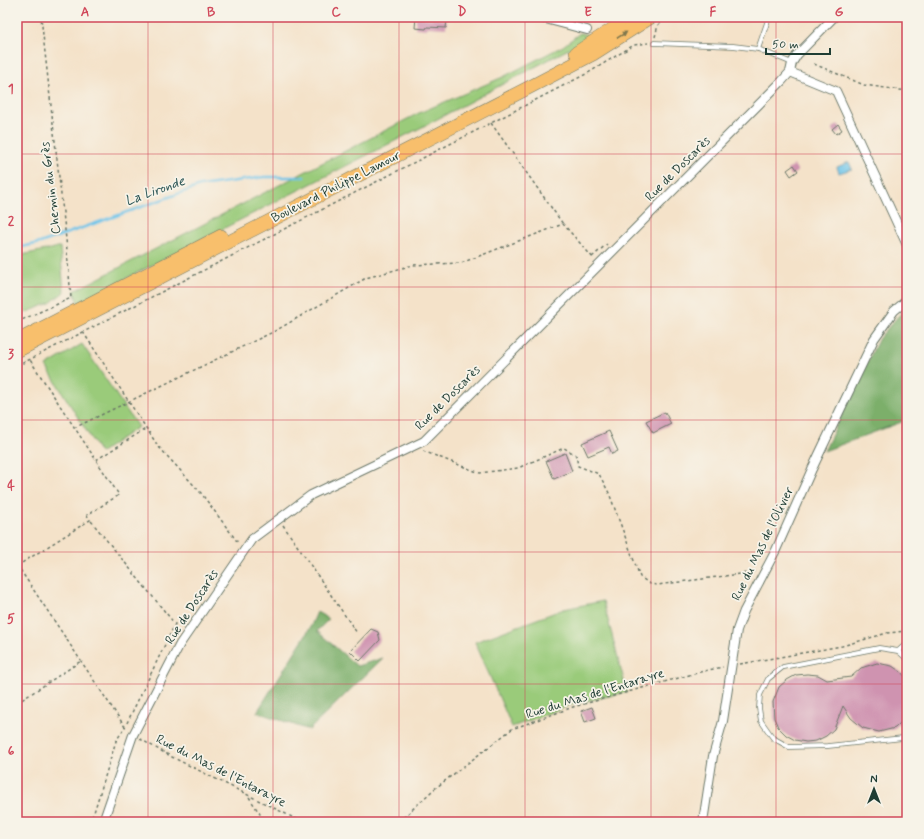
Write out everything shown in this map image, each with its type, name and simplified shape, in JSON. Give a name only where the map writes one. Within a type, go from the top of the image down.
[{"type":"main road","name":"Boulevard Philippe Lamour","points":[[17,341],[526,80],[587,47],[631,17]]},
{"type":"main road","name":"Boulevard Philippe Lamour","points":[[17,351],[593,54],[651,17]]},
{"type":"street","points":[[538,17],[587,30]]},
{"type":"street","name":"Rue de Doscarès","points":[[102,822],[133,735],[180,644],[252,538],[311,495],[424,441],[782,82],[790,72],[792,63],[797,55],[834,17]]},
{"type":"street","points":[[790,72],[836,91],[907,246]]},
{"type":"street","name":"Rue du Mas de l'Olivier","points":[[702,822],[713,756],[723,721],[737,630],[776,550],[874,339],[894,311],[907,300]]},
{"type":"lane","points":[[758,49],[769,17]]},
{"type":"lane","points":[[654,43],[733,46],[758,49],[792,63]]},
{"type":"lane","points":[[898,651],[907,643]]},
{"type":"lane","points":[[907,659],[898,651],[879,648],[783,667],[768,679],[760,695],[759,708],[761,721],[773,738],[789,747],[828,746],[903,738],[907,734]]},
{"type":"path","name":"Chemin du Grès","points":[[17,322],[71,298],[66,239],[41,17]]},
{"type":"path","points":[[17,366],[588,73],[634,45],[641,43],[654,43],[658,26],[667,17]]},
{"type":"path","points":[[814,64],[864,85],[907,91]]},
{"type":"path","points":[[491,123],[563,224],[597,263]]},
{"type":"path","points":[[74,428],[129,400],[275,331],[366,278],[413,265],[461,263],[563,224]]},
{"type":"path","points":[[84,332],[158,446],[201,493],[235,541],[245,549]]},
{"type":"path","points":[[30,359],[119,495],[87,515],[175,624],[125,727],[116,741],[91,822]]},
{"type":"path","points":[[96,460],[147,428]]},
{"type":"path","points":[[412,447],[480,473],[518,468],[564,448],[576,455],[578,466],[599,474],[609,492],[640,577],[650,584],[657,585],[765,570]]},
{"type":"path","points":[[90,520],[17,565],[125,727]]},
{"type":"path","points":[[282,522],[357,633]]},
{"type":"path","name":"Rue du Mas de l'Entarayre","points":[[399,822],[433,790],[512,729],[573,707],[704,670],[835,647],[887,633],[907,631]]},
{"type":"path","points":[[17,703],[81,661]]},
{"type":"path","name":"Rue du Mas de l'Entarayre","points":[[133,735],[172,757],[302,822]]},
{"type":"path","points":[[249,796],[265,822]]},
{"type":"green space","points":[[580,33],[593,36],[428,124],[78,303],[74,291],[419,113],[503,77],[563,46]]},
{"type":"green space","points":[[60,247],[64,292],[50,303],[17,316],[17,256]]},
{"type":"green space","points":[[907,306],[907,420],[824,451],[879,338]]},
{"type":"green space","points":[[82,344],[138,427],[100,453],[46,366]]},
{"type":"green space","points":[[603,601],[627,692],[573,704],[512,727],[475,642],[564,609]]},
{"type":"green space","points":[[317,612],[329,619],[317,631],[357,666],[383,658],[309,730],[257,712],[310,628]]},
{"type":"water","points":[[849,162],[852,169],[839,173],[837,167]]},
{"type":"building","points":[[416,17],[447,20],[446,28],[415,28]]},
{"type":"building","points":[[838,124],[842,130],[836,134],[832,129]]},
{"type":"building","points":[[794,165],[798,171],[791,176],[787,170]]},
{"type":"building","points":[[665,412],[671,424],[653,433],[646,421]]},
{"type":"building","points":[[609,431],[618,451],[612,454],[609,447],[588,456],[582,443]]},
{"type":"building","points":[[565,453],[572,471],[554,479],[546,461]]},
{"type":"building","points":[[371,629],[378,632],[380,640],[360,661],[350,651]]},
{"type":"building","points":[[877,663],[892,666],[901,672],[907,679],[907,716],[895,728],[879,732],[863,728],[851,718],[843,706],[834,729],[826,736],[816,741],[806,742],[795,740],[786,735],[778,727],[774,718],[773,702],[779,687],[787,680],[796,675],[807,674],[818,675],[827,680],[851,677],[861,668]]},
{"type":"building","points":[[592,707],[596,718],[585,722],[581,711]]},
{"type":"waterway","name":"La Lironde","points":[[17,248],[40,243],[200,186],[264,177],[304,177]]}]
